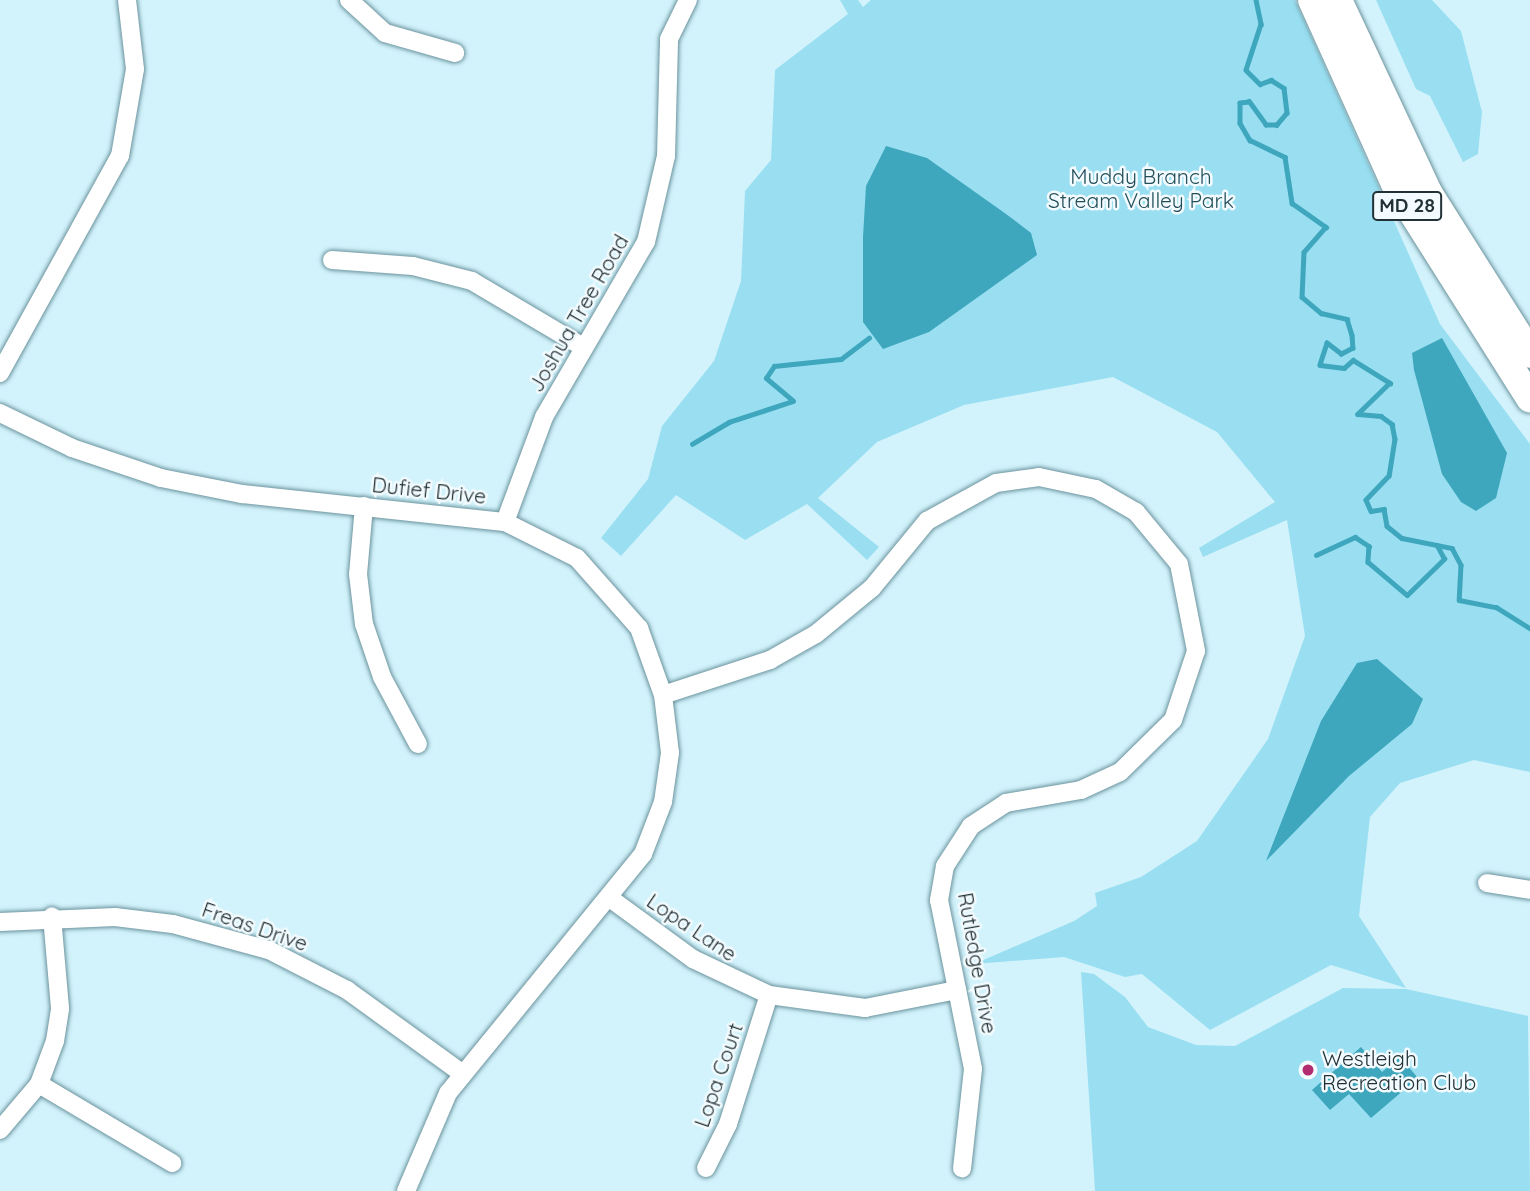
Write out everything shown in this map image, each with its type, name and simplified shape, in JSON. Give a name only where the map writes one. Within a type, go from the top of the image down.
[{"type":"main road","name":"MD 28","points":[[1312,0],[1397,188],[1530,398]]},
{"type":"main road","name":"MD 28","points":[[1338,0],[1429,194],[1530,354]]},
{"type":"street","points":[[0,373],[120,156],[135,69],[127,0]]},
{"type":"street","points":[[349,0],[385,33],[455,53]]},
{"type":"street","name":"Joshua Tree Road","points":[[505,522],[544,417],[650,229],[666,156],[669,39],[688,0]]},
{"type":"street","points":[[332,260],[413,266],[472,281],[583,347]]},
{"type":"street","name":"Dufief Drive","points":[[0,412],[72,448],[161,478],[242,494],[505,522],[558,547],[601,579],[639,628],[663,695],[670,753],[663,802],[643,854],[611,899],[463,1074],[420,1149],[407,1191]]},
{"type":"street","name":"Rutledge Drive","points":[[663,695],[770,660],[816,634],[872,588],[927,521],[996,484],[1039,477],[1096,489],[1159,535],[1183,573],[1196,627],[1188,686],[1173,720],[1120,772],[1081,790],[1006,803],[971,825],[945,866],[939,900],[973,1069],[962,1168]]},
{"type":"street","points":[[364,506],[358,574],[365,624],[382,677],[418,744]]},
{"type":"street","points":[[1487,883],[1530,890]]},
{"type":"street","name":"Lopa Lane","points":[[611,899],[693,959],[769,995],[864,1008],[957,990]]},
{"type":"street","points":[[0,1130],[39,1084],[60,1008],[52,916]]},
{"type":"street","name":"Freas Drive","points":[[0,922],[52,916],[173,924],[269,950],[347,990],[463,1074]]},
{"type":"street","name":"Lopa Court","points":[[706,1167],[728,1124],[769,995]]},
{"type":"street","points":[[39,1084],[172,1163]]},
{"type":"green space","name":"Muddy Branch Stream Valley Park","points":[[840,0],[858,0],[863,7],[871,0],[1295,0],[1440,324],[1530,444],[1530,772],[1474,760],[1400,783],[1370,817],[1359,916],[1406,988],[1331,965],[1210,1030],[1142,974],[1125,977],[1064,957],[974,964],[1074,921],[1097,906],[1095,893],[1141,877],[1197,841],[1268,739],[1305,636],[1287,520],[1203,557],[1199,548],[1275,502],[1217,432],[1113,377],[964,405],[877,442],[818,498],[879,547],[867,560],[807,504],[745,540],[676,495],[621,556],[601,538],[648,479],[662,426],[714,361],[741,281],[745,191],[771,160],[775,70],[848,14]]},
{"type":"green space","points":[[1376,0],[1432,0],[1461,31],[1482,112],[1478,154],[1463,162],[1430,96],[1416,89]]},
{"type":"green space","name":"Westleigh Recreation Club","points":[[1081,972],[1094,974],[1125,997],[1148,1027],[1196,1045],[1235,1046],[1343,988],[1406,989],[1528,1016],[1530,1191],[1095,1191]]},
{"type":"shaded area","points":[[886,146],[927,158],[1006,214],[1031,233],[1037,255],[929,332],[883,349],[863,322],[863,237],[866,186]]},
{"type":"shaded area","points":[[1442,338],[1507,453],[1496,498],[1476,511],[1461,502],[1442,474],[1414,370],[1412,353]]},
{"type":"shaded area","points":[[1377,659],[1423,699],[1412,724],[1349,776],[1266,861],[1321,721],[1357,663]]},
{"type":"shaded area","points":[[1361,1047],[1382,1072],[1400,1057],[1418,1078],[1371,1118],[1349,1094],[1330,1110],[1312,1090]]},
{"type":"waterway","points":[[1256,0],[1261,24],[1246,70],[1260,84],[1271,80],[1284,88],[1287,113],[1277,125],[1266,125],[1249,102],[1240,103],[1240,123],[1250,140],[1285,157],[1292,203],[1326,227],[1304,252],[1302,297],[1321,313],[1347,319],[1353,348],[1341,354],[1327,343],[1320,365],[1344,368],[1353,360],[1390,383],[1358,414],[1381,416],[1392,424],[1395,439],[1389,476],[1366,500],[1371,511],[1384,509],[1387,526],[1402,538],[1452,548],[1461,565],[1459,600],[1496,607],[1530,628]]},
{"type":"waterway","points":[[692,444],[729,422],[793,401],[766,378],[774,366],[841,359],[869,338]]},
{"type":"waterway","points":[[1316,555],[1355,537],[1369,546],[1368,562],[1407,595],[1444,559],[1437,546]]},
{"type":"place","name":"Westleigh Recreation Club","points":[[1308,1070]]}]
